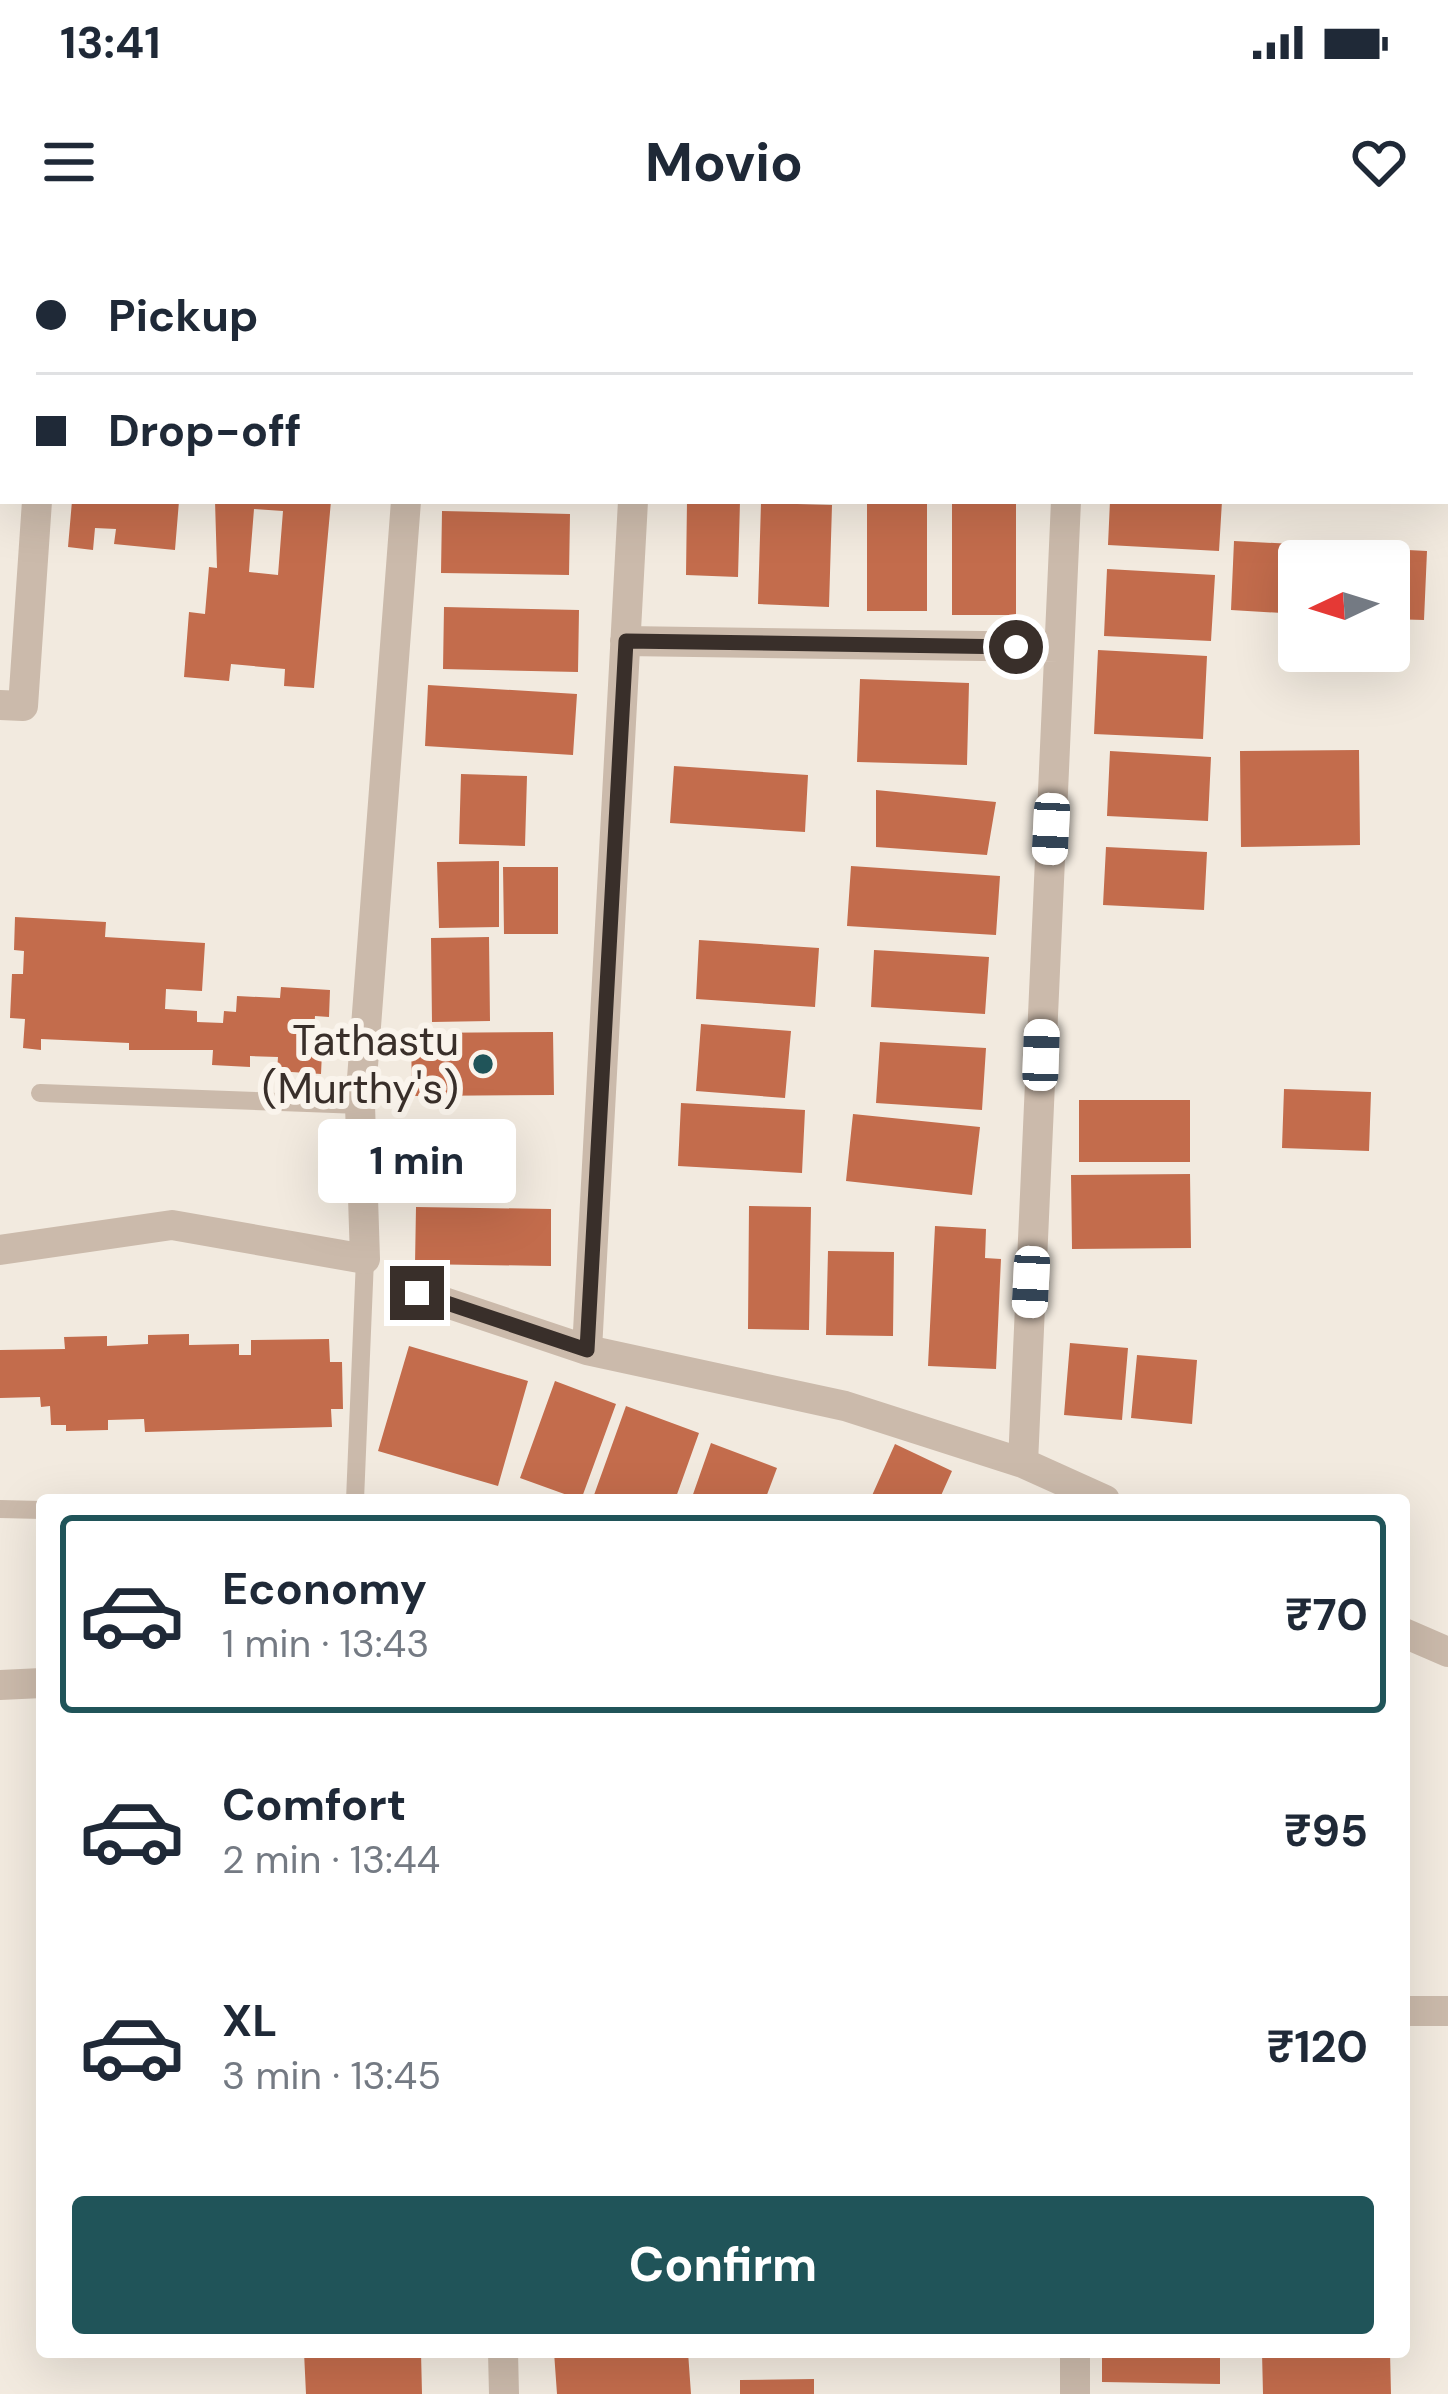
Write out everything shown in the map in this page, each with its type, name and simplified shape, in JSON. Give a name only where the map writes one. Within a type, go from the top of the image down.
[{"type":"street","points":[[0,705],[23,706],[38,504]]},
{"type":"street","points":[[0,1250],[172,1225],[365,1259],[360,1105],[406,504]]},
{"type":"street","points":[[587,1350],[633,504]]},
{"type":"street","points":[[1023,1463],[1066,504]]},
{"type":"street","points":[[626,641],[1059,647]]},
{"type":"street","points":[[417,1293],[587,1350],[845,1406],[1023,1463],[1093,1494]]},
{"type":"street","points":[[1410,1636],[1448,1652]]},
{"type":"street","points":[[0,1685],[36,1683]]},
{"type":"street","points":[[1410,2011],[1448,2011]]},
{"type":"street","points":[[503,2358],[504,2394]]},
{"type":"street","points":[[1075,2358],[1075,2394]]},
{"type":"lane","points":[[40,1094],[360,1105]]},
{"type":"lane","points":[[355,1494],[365,1259]]},
{"type":"lane","points":[[0,1509],[36,1510]]},
{"type":"building","points":[[72,504],[179,504],[175,550],[114,544],[116,529],[95,528],[93,550],[68,547]]},
{"type":"building","points":[[215,504],[331,504],[314,688],[284,686],[285,669],[231,664],[229,681],[184,677],[189,612],[205,614],[209,567],[217,568]],"holes":[[[254,509],[283,511],[278,575],[249,572]]]},
{"type":"building","points":[[687,504],[740,504],[738,577],[686,575]]},
{"type":"building","points":[[761,504],[832,505],[829,607],[758,604]]},
{"type":"building","points":[[867,504],[927,504],[927,611],[867,611]]},
{"type":"building","points":[[952,504],[1016,504],[1016,615],[952,615]]},
{"type":"building","points":[[1110,504],[1222,504],[1219,551],[1108,545]]},
{"type":"building","points":[[442,511],[570,514],[569,575],[441,573]]},
{"type":"building","points":[[1234,541],[1278,543],[1278,613],[1231,610]]},
{"type":"building","points":[[1410,550],[1427,551],[1424,620],[1410,620]]},
{"type":"building","points":[[1107,569],[1215,575],[1211,641],[1104,636]]},
{"type":"building","points":[[444,607],[579,610],[578,672],[443,669]]},
{"type":"building","points":[[1098,650],[1207,656],[1203,739],[1094,734]]},
{"type":"building","points":[[860,679],[969,683],[967,765],[857,762]]},
{"type":"building","points":[[428,685],[577,694],[573,755],[425,746]]},
{"type":"building","points":[[1359,750],[1360,845],[1241,847],[1240,751]]},
{"type":"building","points":[[1110,751],[1211,757],[1208,821],[1107,816]]},
{"type":"building","points":[[674,766],[808,775],[805,832],[670,823]]},
{"type":"building","points":[[461,774],[527,776],[525,846],[459,844]]},
{"type":"building","points":[[876,790],[996,802],[987,855],[876,847]]},
{"type":"building","points":[[1106,847],[1207,852],[1204,910],[1103,905]]},
{"type":"building","points":[[499,861],[499,927],[439,928],[437,862]]},
{"type":"building","points":[[851,866],[1000,876],[996,935],[847,926]]},
{"type":"building","points":[[503,867],[558,867],[558,934],[504,934]]},
{"type":"building","points":[[15,917],[106,922],[105,937],[205,943],[202,991],[166,989],[165,1009],[197,1011],[197,1022],[223,1023],[224,1011],[236,1012],[237,996],[280,998],[281,987],[330,990],[329,1017],[315,1016],[314,1033],[308,1033],[307,1052],[322,1052],[321,1074],[277,1071],[278,1057],[250,1056],[250,1067],[212,1065],[213,1050],[129,1050],[129,1043],[41,1039],[41,1050],[23,1048],[25,1019],[10,1018],[12,974],[23,974],[24,951],[14,950]]},
{"type":"building","points":[[489,937],[490,1021],[432,1022],[431,938]]},
{"type":"building","points":[[699,940],[819,948],[815,1007],[696,999]]},
{"type":"building","points":[[874,950],[989,957],[985,1014],[871,1007]]},
{"type":"building","points":[[701,1024],[791,1031],[785,1098],[696,1091]]},
{"type":"building","name":"Tathastu (Murthy's)","points":[[553,1032],[554,1095],[412,1096],[411,1033]]},
{"type":"building","points":[[880,1042],[986,1048],[982,1110],[876,1103]]},
{"type":"building","points":[[1284,1089],[1371,1092],[1369,1151],[1282,1148]]},
{"type":"building","points":[[1079,1100],[1190,1100],[1190,1162],[1079,1162]]},
{"type":"building","points":[[681,1103],[805,1110],[802,1173],[678,1166]]},
{"type":"building","points":[[853,1114],[980,1127],[972,1195],[846,1181]]},
{"type":"building","points":[[1190,1174],[1191,1248],[1072,1249],[1071,1175]]},
{"type":"building","points":[[749,1206],[811,1207],[809,1330],[748,1329]]},
{"type":"building","points":[[416,1207],[551,1209],[551,1266],[415,1264]]},
{"type":"building","points":[[935,1226],[986,1229],[985,1258],[1001,1259],[996,1369],[928,1366]]},
{"type":"building","points":[[828,1251],[894,1252],[893,1336],[826,1335]]},
{"type":"building","points":[[189,1334],[189,1345],[239,1344],[239,1355],[251,1355],[251,1340],[329,1339],[330,1362],[342,1362],[343,1409],[331,1409],[332,1427],[145,1432],[144,1419],[108,1420],[108,1430],[66,1431],[66,1425],[51,1425],[50,1406],[41,1407],[40,1397],[0,1398],[0,1350],[65,1349],[64,1337],[107,1336],[107,1346],[148,1344],[148,1335]]},
{"type":"building","points":[[1070,1343],[1128,1348],[1122,1420],[1064,1415]]},
{"type":"building","points":[[409,1346],[528,1381],[498,1486],[378,1451]]},
{"type":"building","points":[[1137,1355],[1197,1360],[1192,1424],[1131,1418]]},
{"type":"building","points":[[555,1381],[616,1404],[583,1494],[564,1494],[520,1478]]},
{"type":"building","points":[[626,1406],[699,1433],[677,1494],[594,1494]]},
{"type":"building","points":[[711,1443],[777,1468],[767,1494],[693,1494]]},
{"type":"building","points":[[895,1444],[952,1471],[942,1494],[873,1494]]},
{"type":"building","points":[[304,2358],[421,2358],[422,2394],[306,2394]]},
{"type":"building","points":[[554,2358],[688,2358],[691,2394],[557,2394]]},
{"type":"building","points":[[1102,2358],[1220,2358],[1220,2384],[1102,2382]]},
{"type":"building","points":[[1262,2358],[1390,2358],[1391,2394],[1263,2394]]},
{"type":"building","points":[[814,2379],[814,2394],[740,2394],[740,2380]]},
{"type":"place","name":"Tathastu (Murthy's)","points":[[483,1064]]},
{"type":"route","points":[[417,1293],[587,1350],[626,641],[1016,647]]}]
